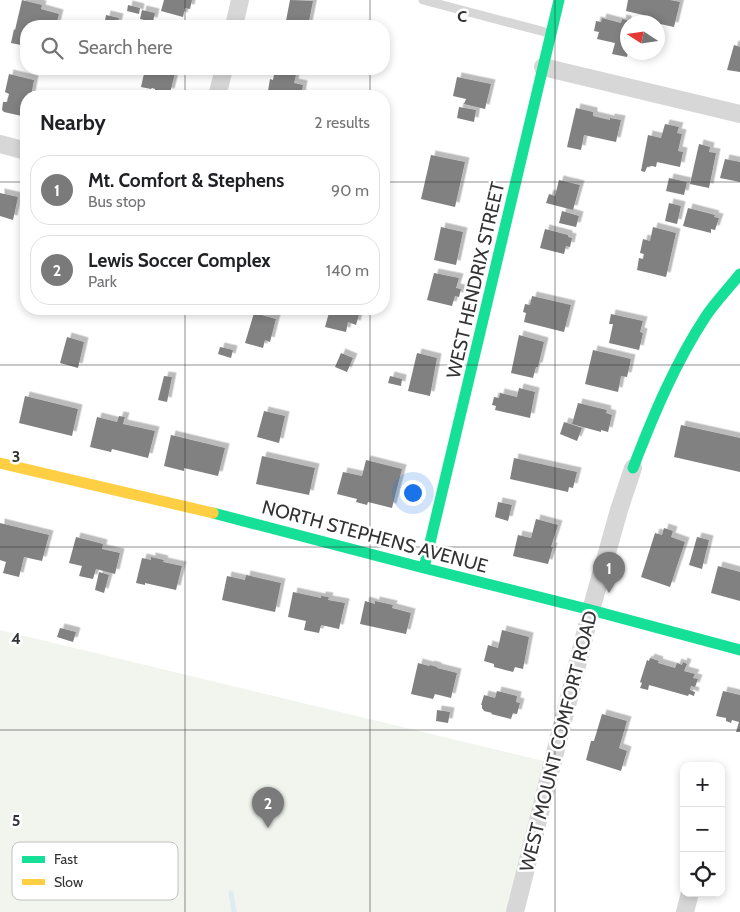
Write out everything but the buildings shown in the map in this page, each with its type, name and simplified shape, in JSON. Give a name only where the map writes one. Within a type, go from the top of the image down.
[{"type":"street","points":[[235,20],[240,0]]},
{"type":"street","name":"WEST HENDRIX STREET","points":[[424,568],[559,0]]},
{"type":"street","points":[[543,67],[740,114]]},
{"type":"street","points":[[219,90],[222,75]]},
{"type":"street","points":[[0,144],[20,149]]},
{"type":"street","name":"WEST MOUNT COMFORT ROAD","points":[[515,912],[618,510],[649,427],[679,361],[707,315],[740,274]]},
{"type":"street","name":"NORTH STEPHENS AVENUE","points":[[0,463],[244,520],[740,650]]},
{"type":"street","points":[[685,912],[689,897]]},
{"type":"lane","points":[[423,0],[551,34]]},
{"type":"shaded area","points":[[0,630],[552,763],[515,912],[0,912]]},
{"type":"waterway","points":[[231,893],[234,912]]},
{"type":"traffic: fast","points":[[424,568],[559,0]]},
{"type":"traffic: fast","points":[[633,468],[657,409],[684,352],[710,310],[740,274]]},
{"type":"traffic: fast","points":[[213,513],[740,650]]},
{"type":"traffic: slow","points":[[0,463],[213,513]]},
{"type":"place","name":"Mt. Comfort & Stephens","points":[[609,593]]},
{"type":"place","name":"Lewis Soccer Complex","points":[[268,828]]}]
